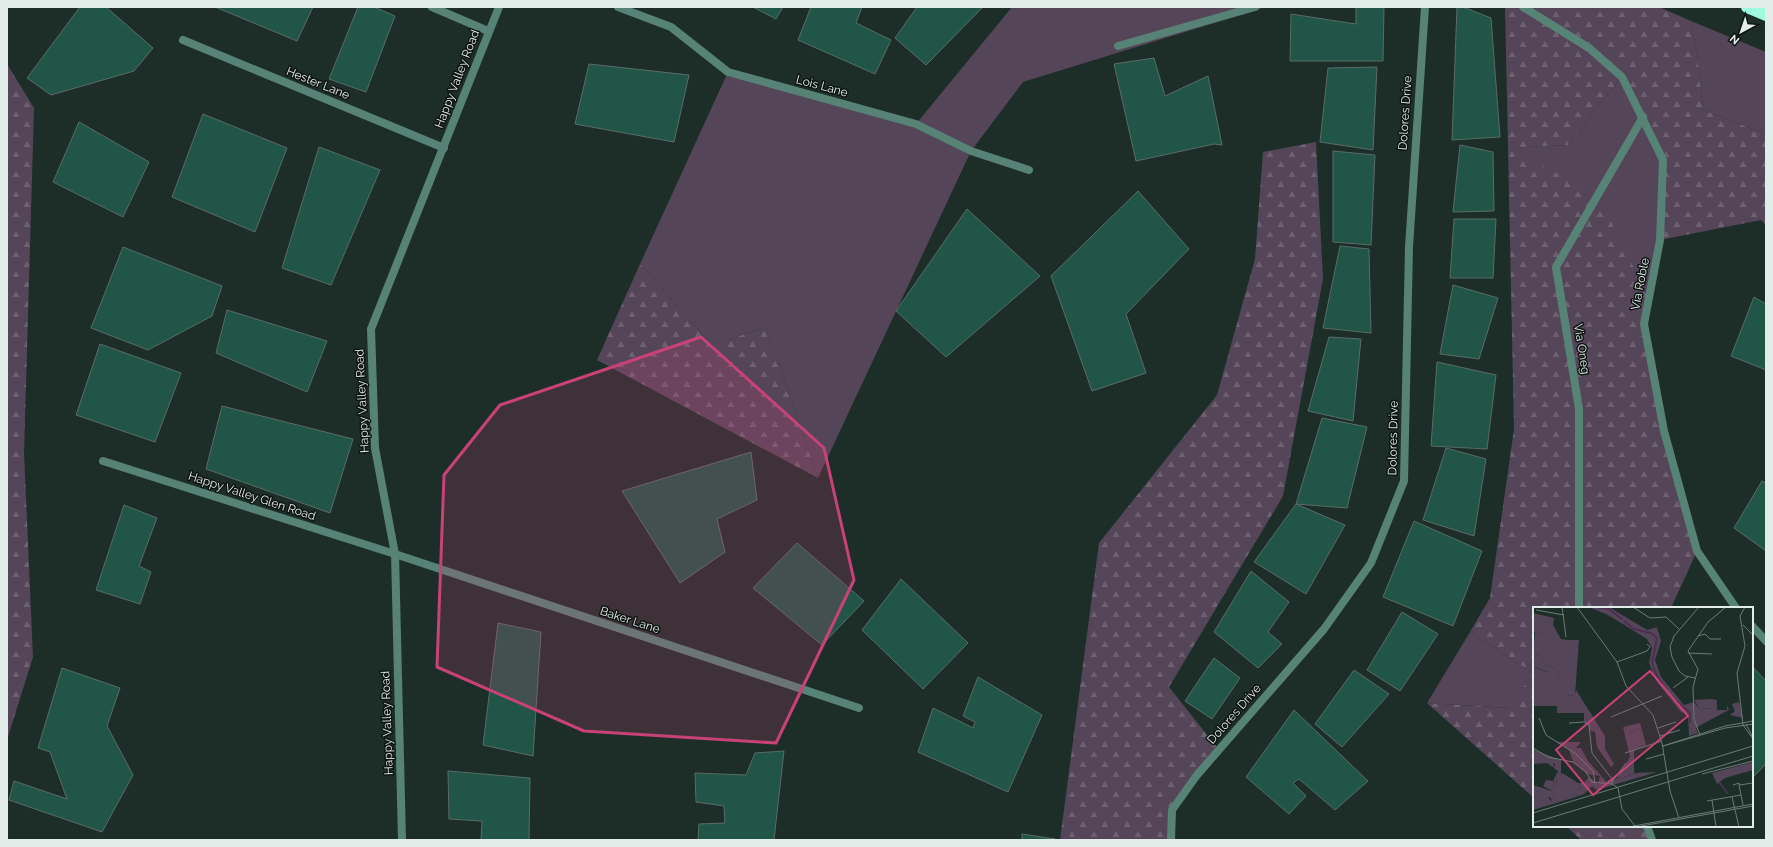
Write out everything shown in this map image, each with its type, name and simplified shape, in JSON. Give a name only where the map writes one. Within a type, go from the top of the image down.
[{"type":"highway","points":[[1747,7],[1766,15]]},
{"type":"street","points":[[432,7],[488,31]]},
{"type":"street","name":"Happy Valley Road","points":[[402,840],[394,554],[375,448],[371,329],[444,148],[488,31],[499,7]]},
{"type":"street","name":"Lois Lane","points":[[618,7],[671,27],[728,72],[916,124],[971,151],[1029,170]]},
{"type":"street","points":[[1118,46],[1255,7]]},
{"type":"street","name":"Dolores Drive","points":[[1171,840],[1172,810],[1176,804],[1197,775],[1324,629],[1371,563],[1404,482],[1409,247],[1425,7]]},
{"type":"street","name":"Via Roble","points":[[1523,7],[1588,48],[1622,77],[1663,160],[1660,240],[1644,324],[1664,431],[1697,551],[1735,607]]},
{"type":"street","name":"Hester Lane","points":[[182,40],[444,148]]},
{"type":"street","name":"Via Oneg","points":[[1579,607],[1579,408],[1556,266],[1643,117]]},
{"type":"street","name":"Happy Valley Glen Road","points":[[103,461],[394,554]]},
{"type":"street","name":"Baker Lane","points":[[394,554],[859,708]]},
{"type":"street","points":[[1753,627],[1766,641]]},
{"type":"street","points":[[1647,827],[1652,840]]},
{"type":"highlighted area","points":[[701,337],[824,448],[854,580],[776,743],[584,731],[437,667],[444,475],[500,405]]},
{"type":"green space","points":[[1012,7],[1266,7],[1023,82],[971,151],[818,478],[766,327],[712,345],[640,264],[728,72],[916,124]]},
{"type":"green space","points":[[1505,7],[1659,7],[1691,21],[1698,60],[1703,110],[1766,134],[1766,225],[1761,220],[1660,240],[1663,160],[1622,77],[1568,145],[1509,148],[1598,195],[1649,298],[1644,324],[1664,431],[1697,551],[1671,607],[1533,607],[1533,673],[1470,632],[1490,598],[1514,429]]},
{"type":"green space","points":[[1691,21],[1766,52],[1766,134],[1703,110],[1698,60]]},
{"type":"green space","points":[[7,64],[34,108],[24,453],[33,657],[7,740]]},
{"type":"green space","points":[[1622,77],[1663,160],[1660,240],[1649,298],[1508,148],[1568,145]]},
{"type":"green space","points":[[1316,142],[1323,279],[1283,496],[1169,687],[1219,750],[1172,809],[1171,840],[1060,840],[1099,543],[1217,395],[1255,259],[1263,152]]},
{"type":"green space","points":[[640,264],[712,345],[766,327],[818,478],[597,360]]},
{"type":"green space","points":[[1470,632],[1533,673],[1510,708],[1427,703]]},
{"type":"green space","points":[[1533,673],[1533,797],[1427,703],[1509,708]]},
{"type":"green space","points":[[1567,827],[1647,827],[1652,840],[1581,840]]},
{"type":"building","points":[[80,7],[106,7],[153,48],[134,71],[51,95],[27,78]]},
{"type":"building","points":[[215,7],[313,7],[297,41]]},
{"type":"building","points":[[358,7],[374,7],[395,16],[366,92],[329,79]]},
{"type":"building","points":[[753,7],[783,7],[776,19]]},
{"type":"building","points":[[811,7],[862,7],[856,23],[891,40],[875,74],[798,40]]},
{"type":"building","points":[[917,7],[983,7],[926,65],[895,38]]},
{"type":"building","points":[[1356,7],[1384,7],[1383,61],[1290,61],[1291,14],[1356,24]]},
{"type":"building","points":[[1457,7],[1463,7],[1491,18],[1500,137],[1452,140]]},
{"type":"building","points":[[1154,58],[1165,96],[1208,76],[1222,145],[1214,144],[1136,161],[1114,64]]},
{"type":"building","points":[[589,64],[689,75],[674,142],[575,124]]},
{"type":"building","points":[[1377,67],[1373,150],[1320,142],[1328,68]]},
{"type":"building","points":[[203,114],[287,148],[255,232],[172,197]]},
{"type":"building","points":[[79,122],[149,162],[123,217],[53,182]]},
{"type":"building","points":[[1460,145],[1493,152],[1494,211],[1453,212]]},
{"type":"building","points":[[319,147],[380,170],[331,285],[282,268]]},
{"type":"building","points":[[1333,151],[1375,155],[1371,245],[1333,242]]},
{"type":"building","points":[[1138,191],[1189,249],[1126,314],[1146,373],[1092,391],[1051,276]]},
{"type":"building","points":[[967,209],[1040,276],[946,357],[896,311]]},
{"type":"building","points":[[1454,219],[1496,219],[1493,278],[1450,278]]},
{"type":"building","points":[[1340,246],[1369,249],[1371,333],[1323,328]]},
{"type":"building","points":[[123,247],[222,286],[212,316],[148,350],[91,328]]},
{"type":"building","points":[[1453,285],[1498,298],[1479,359],[1440,354]]},
{"type":"building","points":[[1754,297],[1766,304],[1766,370],[1731,356]]},
{"type":"building","points":[[227,310],[327,341],[307,392],[216,353]]},
{"type":"building","points":[[1329,337],[1361,339],[1353,421],[1308,411]]},
{"type":"building","points":[[100,344],[181,373],[155,442],[76,415]]},
{"type":"building","points":[[1437,362],[1496,375],[1487,449],[1431,446]]},
{"type":"building","points":[[222,406],[353,439],[330,513],[206,469]]},
{"type":"building","points":[[1322,418],[1367,427],[1347,508],[1296,504]]},
{"type":"building","points":[[1446,448],[1486,459],[1474,536],[1423,520]]},
{"type":"building","points":[[751,452],[757,500],[717,519],[725,552],[680,583],[622,491]]},
{"type":"building","points":[[1762,481],[1766,483],[1766,551],[1734,528]]},
{"type":"building","points":[[1296,504],[1345,525],[1306,594],[1254,562]]},
{"type":"building","points":[[124,505],[157,518],[139,566],[151,572],[140,604],[96,590]]},
{"type":"building","points":[[1414,521],[1482,551],[1453,626],[1383,597]]},
{"type":"building","points":[[797,543],[864,601],[822,645],[753,588]]},
{"type":"building","points":[[1251,571],[1289,602],[1268,632],[1282,644],[1258,668],[1214,632]]},
{"type":"building","points":[[901,579],[968,643],[923,689],[862,630]]},
{"type":"building","points":[[1402,612],[1438,634],[1400,691],[1367,670]]},
{"type":"building","points":[[498,623],[541,632],[533,756],[483,745]]},
{"type":"building","points":[[1214,658],[1240,678],[1212,719],[1185,701]]},
{"type":"building","points":[[1753,667],[1766,681],[1766,764],[1753,777]]},
{"type":"building","points":[[62,668],[120,688],[107,726],[133,775],[102,832],[9,800],[14,781],[67,799],[50,752],[38,748]]},
{"type":"building","points":[[1354,670],[1389,694],[1342,747],[1315,724]]},
{"type":"building","points":[[978,677],[1042,715],[1008,792],[918,752],[933,708],[973,728],[975,722],[963,716]]},
{"type":"building","points":[[1294,710],[1368,781],[1335,810],[1299,779],[1293,783],[1306,796],[1289,814],[1246,777]]},
{"type":"building","points":[[784,751],[774,840],[698,840],[699,824],[725,823],[724,806],[696,802],[695,773],[746,775],[755,753]]},
{"type":"building","points":[[448,771],[530,778],[529,840],[481,840],[482,821],[449,819]]},
{"type":"building","points":[[1022,834],[1055,839],[1022,840]]}]
